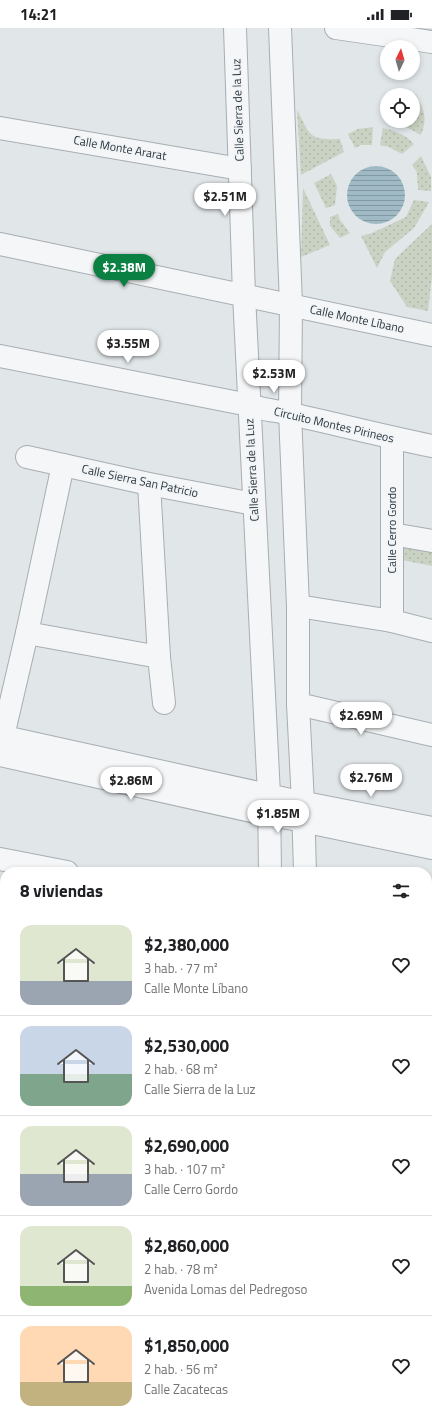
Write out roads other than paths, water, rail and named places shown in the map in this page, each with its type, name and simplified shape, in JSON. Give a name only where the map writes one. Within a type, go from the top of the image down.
[{"type":"street","name":"Calle Sierra de la Luz","points":[[235,28],[240,169],[250,297],[271,410],[298,606],[298,811],[304,867]]},
{"type":"street","name":"Calle Sierra de la Luz","points":[[270,867],[269,805],[254,504],[271,410],[286,303],[280,28]]},
{"type":"street","points":[[336,28],[432,42]]},
{"type":"street","name":"Calle Monte Ararat","points":[[0,128],[240,169]]},
{"type":"street","points":[[0,244],[250,297]]},
{"type":"street","name":"Calle Monte Líbano","points":[[250,297],[286,303],[432,335]]},
{"type":"street","name":"Circuito Montes Pirineos","points":[[0,356],[271,410],[432,446]]},
{"type":"street","name":"Calle Cerro Gordo","points":[[392,438],[392,621]]},
{"type":"street","name":"Calle Sierra San Patricio","points":[[27,457],[149,484],[254,504]]},
{"type":"street","points":[[63,465],[27,633],[1,744],[298,811],[432,848]]},
{"type":"street","points":[[149,484],[159,657],[164,703]]},
{"type":"street","points":[[392,534],[432,541]]},
{"type":"street","points":[[298,606],[392,621],[432,631]]},
{"type":"street","points":[[27,633],[159,657]]},
{"type":"street","points":[[298,704],[432,735]]},
{"type":"street","points":[[298,811],[432,828]]},
{"type":"street","points":[[0,859],[41,867]]},
{"type":"water","points":[[376,166],[392,171],[400,179],[405,195],[400,211],[392,219],[376,224],[360,219],[352,211],[347,195],[352,179],[360,171]]}]
